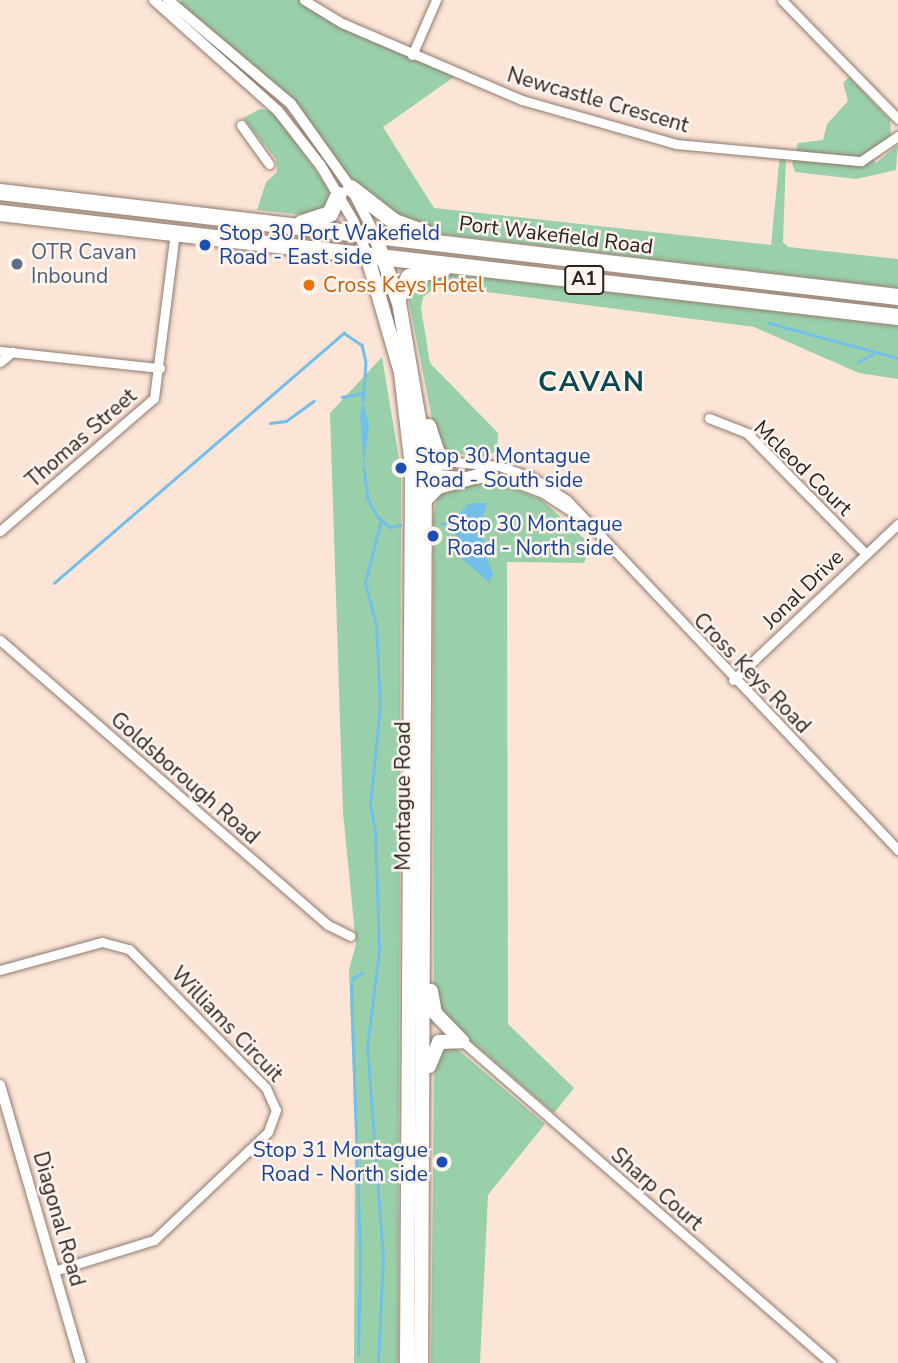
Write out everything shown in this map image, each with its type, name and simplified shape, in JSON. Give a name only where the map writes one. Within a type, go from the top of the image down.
[{"type":"highway","name":"Port Wakefield Road","points":[[0,192],[898,297]]},
{"type":"highway","points":[[293,226],[330,214],[345,192],[405,227],[486,247]]},
{"type":"highway","points":[[62,198],[60,212],[84,222]]},
{"type":"highway","points":[[153,208],[171,220],[175,232]]},
{"type":"highway","name":"Port Wakefield Road","points":[[0,213],[898,317]]},
{"type":"highway","points":[[398,298],[409,277],[456,265]]},
{"type":"main road","name":"Montague Road","points":[[367,234],[385,257],[398,298],[410,358],[425,469],[421,1363]]},
{"type":"main road","name":"Montague Road","points":[[367,254],[392,334],[409,425],[412,550],[407,1363]]},
{"type":"main road","points":[[410,358],[422,387],[433,441],[447,463]]},
{"type":"main road","points":[[409,425],[425,469],[419,478],[412,550]]},
{"type":"main road","points":[[426,499],[438,487],[481,475]]},
{"type":"main road","points":[[424,933],[433,1010],[462,1041]]},
{"type":"main road","points":[[423,1099],[436,1044],[449,1039],[462,1041]]},
{"type":"street","points":[[154,0],[260,93],[345,192]]},
{"type":"street","points":[[168,0],[275,88],[306,122],[367,234],[367,254]]},
{"type":"street","name":"Newcastle Crescent","points":[[304,0],[342,23],[522,100],[676,144],[862,161],[898,136]]},
{"type":"street","points":[[412,55],[436,0]]},
{"type":"street","points":[[782,0],[898,119]]},
{"type":"street","points":[[260,93],[275,88]]},
{"type":"street","points":[[241,125],[269,164]]},
{"type":"street","name":"Thomas Street","points":[[0,531],[154,398],[160,368],[175,232]]},
{"type":"street","points":[[0,351],[160,368]]},
{"type":"street","points":[[0,362],[12,352]]},
{"type":"street","name":"Mcleod Court","points":[[709,418],[747,433],[866,554]]},
{"type":"street","name":"Cross Keys Road","points":[[425,469],[447,463],[488,464],[527,475],[561,494],[733,680],[898,850]]},
{"type":"street","name":"Cross Keys Road","points":[[425,469],[438,474],[481,475],[534,489],[581,518]]},
{"type":"street","name":"Jonal Drive","points":[[733,680],[898,524]]},
{"type":"street","name":"Goldsborough Road","points":[[0,640],[328,925],[351,936]]},
{"type":"street","name":"Williams Circuit","points":[[0,970],[102,942],[129,950],[266,1088],[276,1110],[268,1132],[154,1240],[54,1270]]},
{"type":"street","name":"Sharp Court","points":[[462,1041],[831,1363]]},
{"type":"street","name":"Diagonal Road","points":[[0,1085],[81,1363]]},
{"type":"green space","points":[[182,0],[304,0],[458,74],[383,127],[434,208],[771,245],[780,154],[786,155],[783,242],[788,247],[898,259],[898,288],[422,232],[351,188],[306,122],[175,5]]},
{"type":"green space","points":[[849,77],[890,120],[891,135],[871,154],[876,163],[898,145],[896,170],[856,179],[795,172],[792,163],[798,143],[823,140],[827,124],[848,101],[843,83]]},
{"type":"green space","points":[[260,109],[271,111],[282,123],[326,185],[329,192],[325,208],[304,215],[257,210],[266,182],[277,172],[276,159],[243,118]]},
{"type":"green space","points":[[453,274],[898,326],[898,379],[859,373],[754,327],[448,287],[434,289],[423,297],[421,308],[430,363],[498,433],[497,451],[486,456],[456,454],[445,449],[432,419],[408,296],[424,280]]},
{"type":"green space","points":[[382,357],[401,471],[398,1363],[354,1363],[355,1130],[349,970],[356,944],[343,813],[330,413]]},
{"type":"green space","points":[[472,483],[512,488],[542,500],[591,545],[584,563],[507,562],[508,1024],[574,1088],[554,1113],[439,1014],[434,1001],[433,517],[438,495]]},
{"type":"green space","points":[[444,1046],[456,1048],[545,1124],[488,1195],[480,1363],[431,1363],[434,1077],[436,1058]]},
{"type":"water","points":[[363,402],[369,424],[364,467],[360,416]]},
{"type":"water","points":[[469,503],[487,503],[481,524],[484,551],[493,574],[490,583],[462,559],[456,548],[457,536],[447,527]]},
{"type":"waterway","points":[[769,323],[898,358]]},
{"type":"waterway","points":[[54,583],[344,333],[362,345],[366,362],[363,401]]},
{"type":"waterway","points":[[858,362],[873,354]]},
{"type":"waterway","points":[[342,397],[362,393]]},
{"type":"waterway","points":[[270,423],[286,421],[314,401]]},
{"type":"waterway","points":[[364,467],[368,499],[378,517],[390,527],[400,525]]},
{"type":"waterway","points":[[378,1363],[383,1258],[367,1047],[379,950],[375,831],[370,806],[380,706],[376,625],[365,583],[381,520]]},
{"type":"waterway","points":[[441,524],[447,524]]},
{"type":"waterway","points":[[358,1355],[360,1257],[351,985],[353,978],[362,973]]},
{"type":"place","name":"Stop 30 Port Wakefield Road - East side","points":[[205,245]]},
{"type":"place","name":"OTR Cavan Inbound","points":[[17,264]]},
{"type":"place","name":"Cross Keys Hotel","points":[[309,285]]},
{"type":"place","name":"Stop 30 Montague Road - South side","points":[[401,468]]},
{"type":"place","name":"Stop 30 Montague Road - North side","points":[[433,536]]},
{"type":"place","name":"Stop 31 Montague Road - North side","points":[[442,1162]]},
{"type":"district","name":"CAVAN","points":[[592,382]]}]
